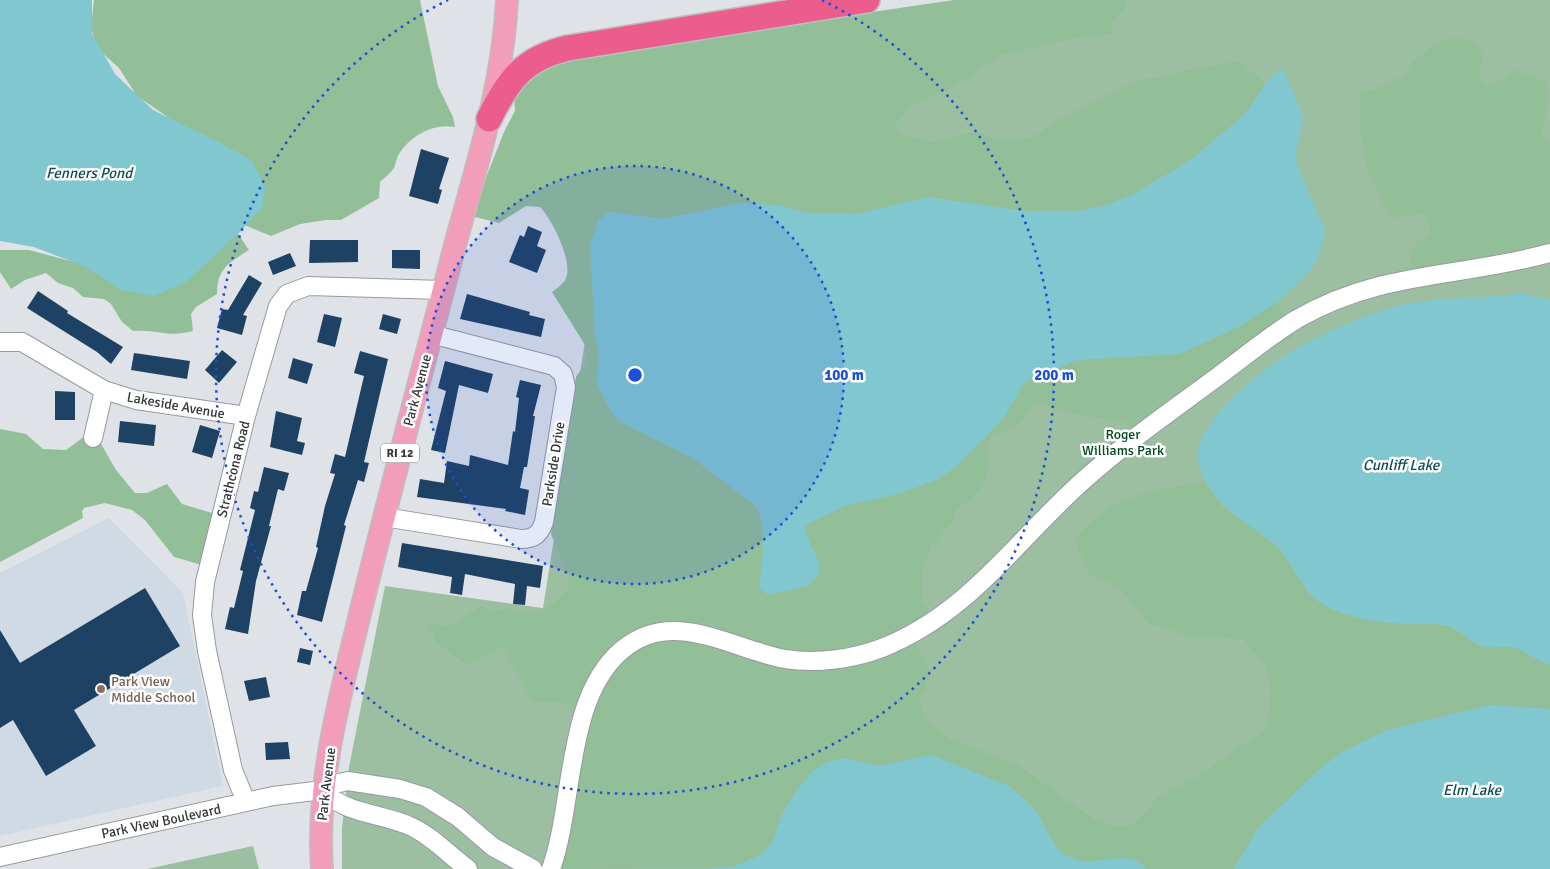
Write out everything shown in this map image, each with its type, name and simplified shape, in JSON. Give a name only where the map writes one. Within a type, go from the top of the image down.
[{"type":"highway","points":[[489,119],[516,74],[531,62],[548,53],[568,48],[867,0]]},
{"type":"main road","name":"Park Avenue","points":[[322,869],[320,838],[323,790],[328,756],[351,650],[384,517],[489,119],[499,74],[507,0]]},
{"type":"street","points":[[551,869],[561,834],[579,730],[587,703],[604,669],[632,642],[655,633],[684,631],[707,635],[769,655],[811,661],[854,656],[883,647],[927,625],[960,602],[988,578],[1066,497],[1105,462],[1268,338],[1297,319],[1333,300],[1371,286],[1451,270],[1500,265],[1550,253]]},
{"type":"street","name":"Strathcona Road","points":[[246,802],[232,770],[207,651],[202,615],[205,582],[246,416],[278,306],[287,294],[308,286],[443,290]]},
{"type":"street","name":"Parkside Drive","points":[[384,517],[521,539],[534,538],[539,534],[544,522],[566,387],[563,374],[554,366],[431,334]]},
{"type":"street","name":"Lakeside Avenue","points":[[0,342],[22,342],[104,390],[136,400],[246,416]]},
{"type":"street","points":[[93,438],[104,390]]},
{"type":"street","name":"Park View Boulevard","points":[[0,857],[246,802],[292,793],[323,790],[339,783],[348,782],[384,786],[426,797],[458,817],[493,847],[534,869]]},
{"type":"street","points":[[323,790],[344,807],[390,818],[420,831],[468,869]]},
{"type":"shaded area","name":"Park View Middle School","points":[[109,518],[183,593],[223,786],[0,836],[0,573]]},
{"type":"green space","points":[[94,0],[420,0],[438,86],[453,117],[455,127],[447,126],[431,129],[410,141],[398,156],[393,170],[380,182],[379,198],[341,220],[300,224],[271,236],[242,224],[172,120],[137,96],[119,68],[99,50],[91,28]]},
{"type":"green space","points":[[954,0],[1125,0],[1125,7],[1111,23],[1113,34],[1083,36],[1001,55],[950,88],[910,106],[893,128],[904,136],[936,143],[975,131],[1001,141],[1032,138],[1056,121],[1139,79],[1169,77],[1183,71],[1240,61],[1265,84],[1247,112],[1192,159],[1132,195],[1107,205],[1078,211],[1021,211],[929,197],[856,214],[808,213],[777,205],[740,203],[664,219],[609,212],[595,336],[599,352],[597,383],[610,411],[619,421],[691,457],[756,506],[760,515],[763,535],[763,557],[759,588],[819,562],[805,531],[805,525],[847,505],[898,494],[938,479],[957,466],[1003,419],[1022,386],[1033,377],[1078,360],[1179,354],[1239,327],[1277,302],[1294,335],[1267,351],[1144,443],[1126,422],[1085,416],[1036,403],[1015,428],[992,434],[987,445],[988,472],[983,485],[968,501],[956,509],[952,522],[931,546],[922,571],[922,600],[941,626],[915,643],[926,664],[929,675],[928,681],[919,697],[921,707],[930,724],[950,739],[1018,765],[1093,819],[1115,826],[1129,826],[1140,819],[1157,798],[1208,771],[1224,757],[1259,736],[1268,725],[1271,692],[1267,666],[1244,640],[1220,637],[1192,637],[1148,623],[1119,587],[1089,575],[1075,541],[1088,525],[1102,513],[1117,504],[1150,492],[1205,481],[1222,507],[1276,545],[1311,596],[1324,605],[1355,617],[1389,623],[1445,625],[1482,647],[1513,647],[1550,664],[1550,709],[1490,705],[1387,730],[1342,752],[1321,768],[1258,828],[1234,869],[1147,869],[1138,861],[1124,858],[1083,862],[1058,850],[1034,808],[931,755],[879,766],[844,758],[782,815],[772,843],[760,855],[733,867],[558,869],[573,811],[592,713],[557,701],[544,703],[531,699],[503,647],[466,664],[438,644],[428,624],[449,627],[481,606],[491,613],[509,608],[517,612],[533,612],[558,600],[570,587],[568,575],[551,534],[576,377],[587,361],[585,345],[552,292],[566,278],[567,261],[555,230],[540,207],[526,206],[499,223],[471,216],[504,132],[515,111],[514,92],[532,71],[542,72],[566,57]]},
{"type":"green space","name":"Roger Williams Park","points":[[1125,0],[1550,0],[1550,869],[342,869],[342,828],[349,767],[385,586],[543,608],[591,303],[588,176],[1125,6]]},
{"type":"green space","points":[[1455,38],[1475,42],[1484,56],[1478,70],[1482,83],[1490,87],[1516,70],[1546,82],[1546,113],[1541,132],[1550,144],[1550,261],[1423,288],[1420,287],[1408,252],[1431,230],[1425,213],[1390,218],[1368,172],[1360,131],[1360,93],[1376,89],[1407,73],[1413,62],[1436,43]]},
{"type":"green space","points":[[234,228],[249,250],[225,267],[219,278],[217,294],[196,307],[191,314],[193,331],[184,333],[169,334],[133,331],[122,322],[111,304],[104,299],[83,297],[73,288],[58,283],[46,273],[25,280],[11,289],[0,272],[0,250],[29,250],[108,271]]},
{"type":"green space","points":[[0,429],[26,434],[43,449],[66,450],[93,430],[116,470],[135,493],[147,493],[167,484],[182,504],[222,516],[209,567],[174,557],[145,520],[132,510],[105,503],[84,508],[82,511],[83,518],[0,562]]},
{"type":"green space","points":[[253,846],[259,869],[147,869]]},
{"type":"water","name":"Fenners Pond","points":[[0,0],[92,0],[92,33],[115,74],[153,110],[223,144],[252,161],[265,186],[263,206],[240,232],[185,283],[153,296],[121,290],[86,267],[34,247],[0,241]]},
{"type":"water","points":[[1282,67],[1303,115],[1296,156],[1299,170],[1325,230],[1320,253],[1310,271],[1277,302],[1239,327],[1179,354],[1078,360],[1033,377],[1022,386],[1003,419],[957,466],[938,479],[898,494],[847,505],[805,525],[805,531],[819,562],[819,575],[808,586],[768,595],[759,588],[763,557],[763,535],[760,515],[756,506],[691,457],[619,421],[610,411],[597,383],[599,352],[595,336],[590,246],[598,221],[609,212],[664,219],[740,203],[777,205],[808,213],[856,214],[929,197],[1021,211],[1078,211],[1107,205],[1132,195],[1192,159],[1247,112],[1265,84]]},
{"type":"water","name":"Cunliff Lake","points":[[1521,293],[1550,300],[1550,664],[1512,647],[1484,646],[1453,628],[1444,625],[1411,624],[1365,619],[1354,617],[1322,604],[1308,591],[1286,558],[1273,543],[1219,501],[1204,478],[1199,464],[1199,448],[1206,432],[1218,414],[1251,381],[1285,355],[1299,347],[1347,324],[1398,306],[1428,301]]},
{"type":"water","name":"Elm Lake","points":[[1490,705],[1550,709],[1550,869],[1234,869],[1258,828],[1321,768],[1342,752],[1387,730]]},
{"type":"water","points":[[931,755],[1009,786],[1034,808],[1058,850],[1068,856],[1083,862],[1124,858],[1138,861],[1147,869],[703,869],[733,867],[760,855],[772,843],[782,815],[796,791],[812,772],[827,762],[844,758],[879,766]]},
{"type":"building","points":[[421,149],[449,158],[439,189],[442,190],[438,204],[409,196]]},
{"type":"building","points":[[528,226],[542,232],[537,246],[546,250],[537,273],[509,262],[520,235],[524,237]]},
{"type":"building","points":[[310,240],[358,240],[358,262],[309,263]]},
{"type":"building","points":[[392,250],[420,250],[420,269],[392,268]]},
{"type":"building","points":[[290,253],[296,266],[273,275],[268,262]]},
{"type":"building","points":[[249,275],[262,283],[243,315],[247,316],[242,335],[217,328],[222,309],[228,310]]},
{"type":"building","points":[[38,291],[68,311],[67,313],[123,347],[111,364],[97,352],[27,308]]},
{"type":"building","points":[[467,294],[530,312],[529,315],[545,319],[541,337],[460,319]]},
{"type":"building","points":[[324,314],[342,318],[335,347],[317,342]]},
{"type":"building","points":[[383,314],[401,319],[397,334],[379,329]]},
{"type":"building","points":[[222,350],[237,362],[219,383],[205,370]]},
{"type":"building","points":[[360,351],[388,359],[364,462],[369,463],[364,482],[358,480],[344,525],[346,526],[322,622],[297,615],[302,591],[306,591],[318,548],[316,547],[325,506],[335,474],[330,473],[335,454],[345,457],[364,376],[354,373]]},
{"type":"building","points":[[134,353],[190,361],[187,379],[131,370]]},
{"type":"building","points":[[293,358],[313,364],[307,384],[288,378]]},
{"type":"building","points":[[445,361],[493,374],[488,393],[459,385],[445,453],[431,450],[446,391],[438,388]]},
{"type":"building","points":[[520,380],[541,385],[533,416],[535,416],[527,467],[524,467],[520,488],[529,490],[525,515],[505,511],[506,509],[417,497],[420,479],[444,483],[447,461],[469,466],[470,455],[508,465],[513,431],[515,432],[519,398],[516,397]]},
{"type":"building","points":[[55,391],[75,392],[75,420],[55,420]]},
{"type":"building","points":[[276,411],[302,418],[297,441],[305,443],[302,455],[270,447]]},
{"type":"building","points":[[120,421],[156,425],[154,446],[118,442]]},
{"type":"building","points":[[200,425],[220,431],[212,458],[192,452]]},
{"type":"building","points":[[264,467],[289,473],[284,491],[278,489],[269,526],[271,526],[256,581],[248,634],[225,629],[230,607],[234,608],[243,571],[240,570],[255,510],[250,508],[254,491],[258,492]]},
{"type":"building","points":[[402,543],[543,566],[540,588],[527,586],[525,605],[513,604],[515,584],[465,574],[462,595],[450,593],[452,577],[398,567]]},
{"type":"building","points":[[145,588],[180,646],[74,710],[96,746],[46,776],[13,720],[0,728],[0,630],[20,663]]},
{"type":"building","points":[[300,648],[313,651],[310,665],[297,662]]},
{"type":"building","points":[[266,677],[270,697],[249,701],[244,681]]},
{"type":"building","points":[[288,742],[290,759],[266,760],[265,743]]},
{"type":"place","name":"Park View Middle School","points":[[101,689]]}]
